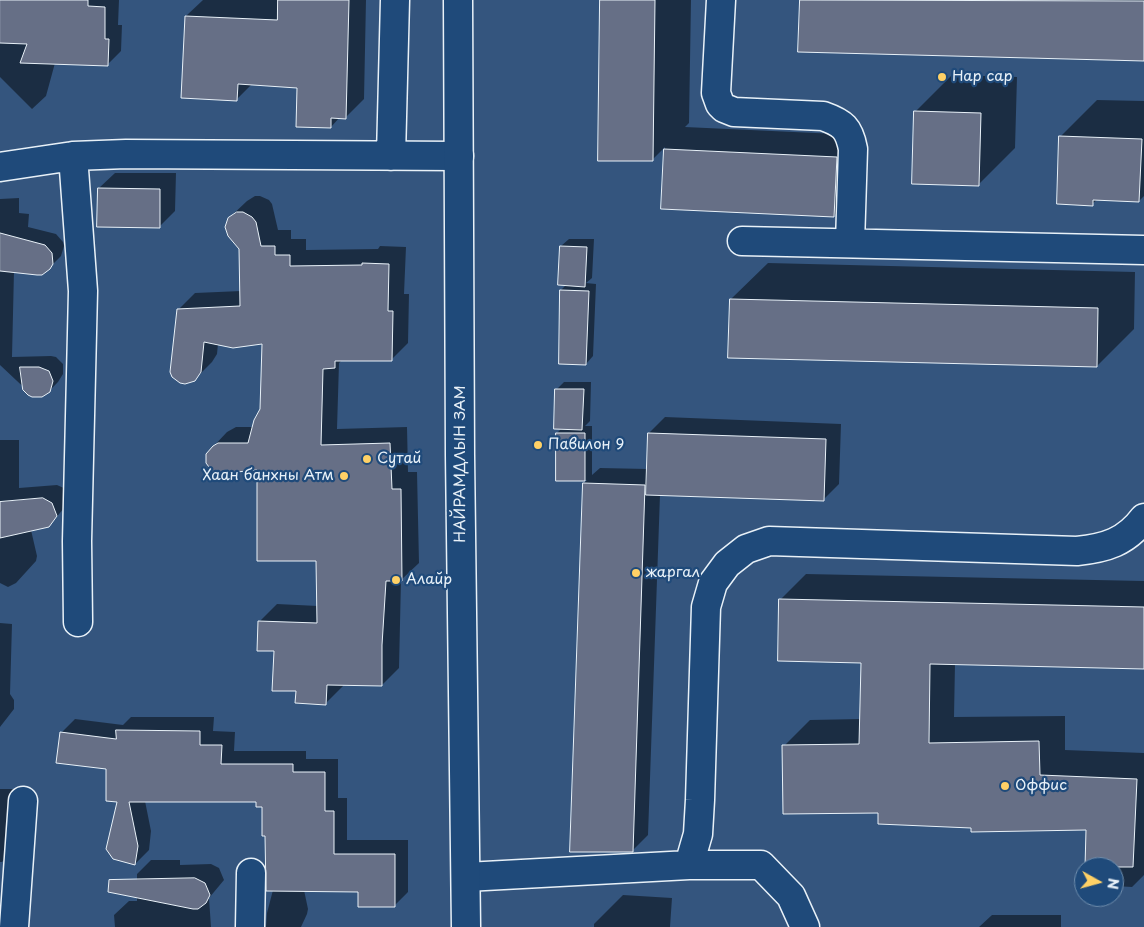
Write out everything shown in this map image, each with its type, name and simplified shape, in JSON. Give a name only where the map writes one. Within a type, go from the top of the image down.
[{"type":"street","points":[[391,156],[396,0]]},
{"type":"street","name":"НАЙРАМДЛЫН ЗАМ","points":[[458,0],[460,455],[466,927]]},
{"type":"street","points":[[722,0],[717,65],[717,99],[724,108],[734,112],[824,116],[846,128],[853,149],[850,242]]},
{"type":"street","points":[[0,167],[73,156],[126,154],[459,156]]},
{"type":"street","points":[[73,156],[82,291],[77,542],[78,622]]},
{"type":"street","points":[[742,241],[1144,250]]},
{"type":"street","points":[[689,865],[698,834],[700,809],[706,606],[713,583],[727,564],[746,549],[769,541],[1077,551],[1099,549],[1120,541],[1142,526]]},
{"type":"street","points":[[10,926],[23,802]]},
{"type":"street","points":[[466,877],[689,865],[761,865],[791,896],[805,927]]},
{"type":"street","points":[[250,873],[250,927]]},
{"type":"building","points":[[0,0],[88,0],[88,6],[105,7],[105,39],[109,39],[108,66],[20,63],[27,44],[0,43]]},
{"type":"building","points":[[278,0],[349,0],[346,119],[331,118],[331,128],[296,127],[297,88],[238,84],[237,101],[181,98],[185,16],[277,20]]},
{"type":"building","points":[[600,0],[655,0],[653,161],[598,161]]},
{"type":"building","points":[[800,0],[1144,1],[1144,61],[798,52]]},
{"type":"building","points":[[914,111],[981,113],[979,186],[912,184]]},
{"type":"building","points":[[1059,136],[1142,139],[1139,202],[1093,200],[1093,206],[1057,204]]},
{"type":"building","points":[[664,149],[837,157],[834,217],[661,209]]},
{"type":"building","points":[[98,188],[160,189],[160,228],[97,227]]},
{"type":"building","points":[[237,212],[243,212],[252,217],[256,222],[261,246],[275,246],[275,255],[290,255],[290,266],[362,265],[362,263],[389,264],[388,311],[393,311],[392,361],[335,361],[335,368],[323,369],[321,445],[390,443],[392,489],[401,489],[402,581],[386,581],[382,645],[382,686],[327,685],[326,705],[295,703],[296,691],[272,691],[274,651],[257,651],[258,621],[317,623],[316,561],[257,561],[257,470],[216,474],[206,463],[206,454],[218,443],[248,443],[254,420],[260,409],[262,344],[233,348],[204,342],[201,372],[195,381],[185,384],[180,383],[172,377],[170,372],[177,309],[240,306],[239,249],[228,236],[225,227],[228,218]]},
{"type":"building","points":[[0,233],[45,245],[52,253],[53,264],[50,269],[42,275],[0,271]]},
{"type":"building","points":[[560,246],[587,247],[585,287],[558,285]]},
{"type":"building","points":[[560,290],[589,291],[586,365],[559,364]]},
{"type":"building","points":[[730,299],[1098,308],[1097,367],[728,358]]},
{"type":"building","points":[[20,367],[39,367],[49,371],[53,381],[50,392],[42,397],[28,395],[23,390]]},
{"type":"building","points":[[555,389],[584,389],[582,430],[554,429]]},
{"type":"building","points":[[556,433],[585,433],[585,481],[556,481]]},
{"type":"building","points":[[648,433],[826,439],[824,501],[646,495]]},
{"type":"building","points":[[583,483],[645,485],[633,852],[570,852]]},
{"type":"building","points":[[43,498],[52,503],[57,516],[49,527],[0,538],[0,502]]},
{"type":"building","points":[[779,599],[1144,607],[1144,669],[930,664],[929,743],[1039,741],[1040,775],[1137,779],[1133,867],[1124,867],[1124,857],[1085,857],[1086,830],[971,832],[971,828],[878,824],[878,813],[783,814],[782,745],[859,744],[861,663],[778,661]]},
{"type":"building","points":[[116,730],[200,731],[200,745],[222,745],[221,764],[293,764],[293,772],[325,772],[325,811],[334,811],[334,854],[395,854],[395,907],[358,907],[358,892],[266,891],[265,836],[262,836],[262,807],[256,807],[256,802],[129,802],[138,846],[135,865],[113,859],[106,849],[117,802],[106,801],[106,769],[56,763],[60,732],[116,739]]},
{"type":"building","points":[[195,878],[205,883],[210,895],[206,903],[198,909],[108,892],[109,880]]},
{"type":"place","name":"Нар сар","points":[[942,77]]},
{"type":"place","name":"Павилон 9","points":[[538,445]]},
{"type":"place","name":"Сутай","points":[[367,459]]},
{"type":"place","name":"Хаан банхны Атм","points":[[344,476]]},
{"type":"place","name":"жаргал","points":[[636,573]]},
{"type":"place","name":"Алайр","points":[[396,580]]},
{"type":"place","name":"Оффис","points":[[1005,786]]}]
